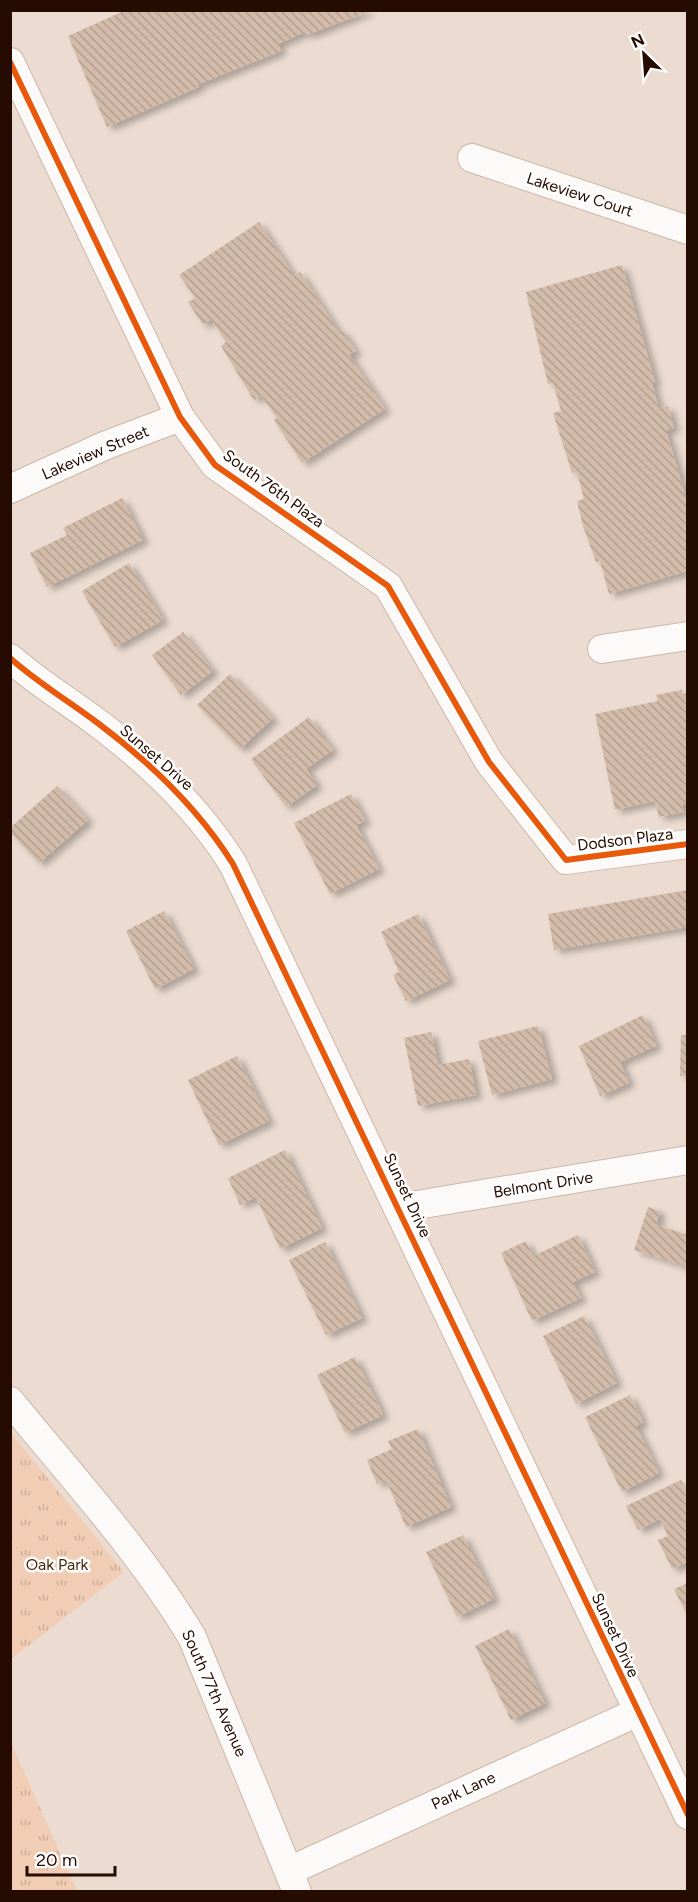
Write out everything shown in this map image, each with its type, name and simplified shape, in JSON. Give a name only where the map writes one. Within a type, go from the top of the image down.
[{"type":"street","name":"South 76th Plaza","points":[[10,62],[180,417],[215,465],[388,586],[489,762],[566,860]]},
{"type":"street","name":"Lakeview Court","points":[[472,158],[687,230]]},
{"type":"street","name":"Lakeview Street","points":[[10,489],[104,446],[180,417]]},
{"type":"street","points":[[602,649],[687,636]]},
{"type":"street","name":"Sunset Drive","points":[[10,658],[154,769],[189,802],[216,836],[250,897],[687,1815]]},
{"type":"street","name":"Dodson Plaza","points":[[566,860],[687,844]]},
{"type":"street","name":"Belmont Drive","points":[[399,1208],[687,1160]]},
{"type":"street","name":"South 77th Avenue","points":[[10,1401],[132,1550],[174,1607],[192,1637],[293,1881]]},
{"type":"street","name":"Park Lane","points":[[293,1881],[638,1712]]},
{"type":"green space","name":"Oak Park","points":[[11,1433],[124,1572],[10,1659]]},
{"type":"green space","points":[[11,1743],[77,1891],[11,1891]]},
{"type":"building","points":[[126,10],[369,11],[307,35],[305,32],[278,44],[281,51],[197,85],[199,87],[107,127],[68,36]]},
{"type":"building","points":[[259,222],[294,276],[300,272],[339,332],[342,330],[356,351],[349,355],[385,409],[302,463],[274,420],[277,418],[261,395],[254,400],[221,346],[226,342],[211,319],[203,325],[188,302],[195,298],[179,275]]},
{"type":"building","points":[[622,265],[655,382],[652,383],[659,409],[668,406],[674,428],[666,430],[688,505],[688,571],[609,594],[600,561],[596,562],[583,526],[577,501],[584,499],[577,472],[572,473],[553,413],[561,411],[553,383],[548,384],[526,292]]},
{"type":"building","points":[[122,498],[143,540],[47,587],[30,553],[67,535],[63,528]]},
{"type":"building","points":[[129,563],[163,620],[115,647],[82,591]]},
{"type":"building","points":[[183,632],[213,671],[181,695],[152,655]]},
{"type":"building","points":[[230,674],[273,718],[240,749],[197,705]]},
{"type":"building","points":[[682,690],[682,694],[688,693],[688,803],[682,804],[684,812],[659,817],[655,801],[615,810],[595,714],[658,701],[656,695]]},
{"type":"building","points":[[309,717],[333,750],[306,769],[317,785],[286,807],[251,759]]},
{"type":"building","points":[[57,786],[88,820],[39,863],[10,832],[10,828]]},
{"type":"building","points":[[351,794],[365,821],[356,825],[379,869],[330,894],[294,823]]},
{"type":"building","points":[[688,890],[688,927],[554,950],[548,914]]},
{"type":"building","points":[[164,911],[194,969],[155,989],[126,931]]},
{"type":"building","points":[[418,914],[450,980],[406,1001],[393,975],[399,972],[381,932]]},
{"type":"building","points":[[643,1015],[656,1046],[620,1062],[629,1083],[600,1096],[579,1046]]},
{"type":"building","points":[[538,1026],[552,1079],[492,1095],[478,1041]]},
{"type":"building","points":[[431,1032],[438,1065],[469,1059],[476,1095],[418,1106],[404,1038]]},
{"type":"building","points":[[681,1035],[688,1035],[688,1076],[680,1076]]},
{"type":"building","points":[[237,1056],[269,1121],[219,1145],[188,1080]]},
{"type":"building","points":[[285,1150],[322,1228],[280,1249],[256,1197],[240,1205],[228,1178]]},
{"type":"building","points":[[648,1207],[660,1211],[656,1225],[688,1235],[688,1267],[634,1250]]},
{"type":"building","points":[[578,1235],[595,1272],[573,1282],[581,1298],[532,1321],[501,1253],[526,1241],[533,1256]]},
{"type":"building","points":[[325,1242],[362,1318],[326,1335],[289,1260]]},
{"type":"building","points":[[584,1316],[617,1383],[576,1404],[543,1336]]},
{"type":"building","points":[[355,1357],[383,1415],[345,1433],[317,1375]]},
{"type":"building","points":[[630,1395],[643,1422],[636,1426],[659,1473],[622,1492],[585,1417]]},
{"type":"building","points":[[418,1429],[451,1507],[406,1527],[386,1480],[377,1484],[367,1460],[392,1449],[388,1441]]},
{"type":"building","points":[[681,1480],[688,1495],[688,1562],[672,1569],[658,1540],[668,1536],[660,1519],[638,1530],[626,1506]]},
{"type":"building","points":[[463,1535],[494,1599],[457,1617],[426,1552]]},
{"type":"building","points":[[688,1583],[688,1617],[674,1589]]},
{"type":"building","points":[[509,1629],[545,1703],[511,1720],[475,1646]]},
{"type":"cycle path","points":[[10,62],[180,417],[215,465],[388,586],[489,762],[566,860],[688,844]]},
{"type":"cycle path","points":[[10,658],[99,724],[155,771],[205,824],[233,864],[688,1815]]}]
